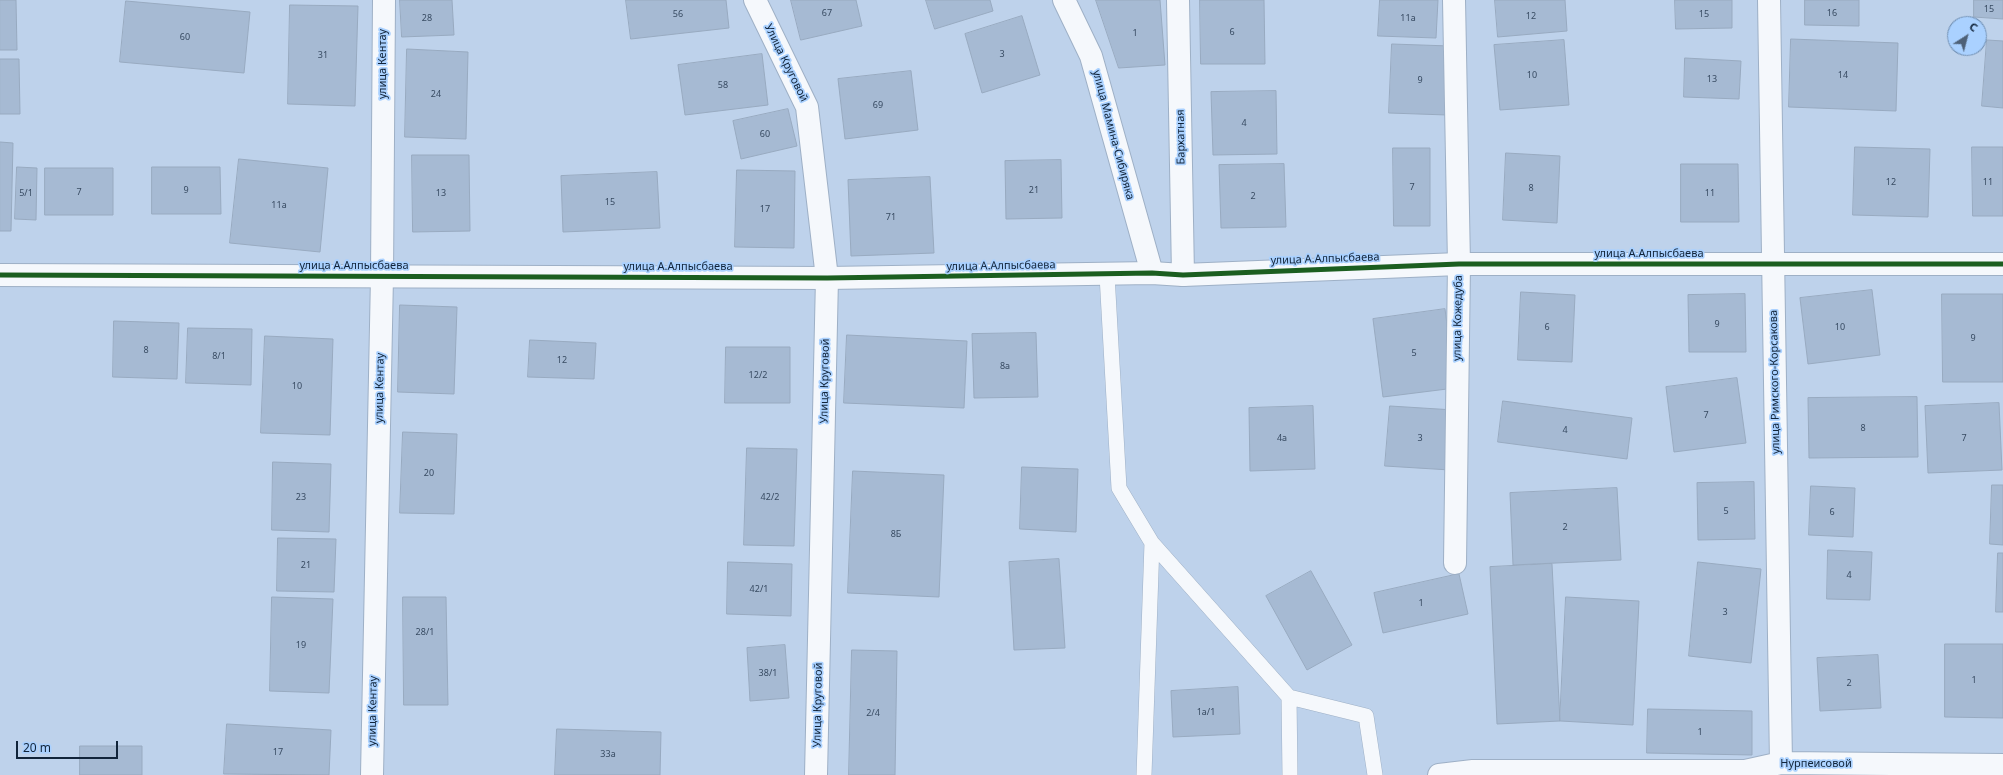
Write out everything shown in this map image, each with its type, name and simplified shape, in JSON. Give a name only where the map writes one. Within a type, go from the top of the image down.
[{"type":"street","name":"улица Кентау","points":[[372,775],[382,276],[384,0]]},
{"type":"street","name":"Улица Круговой","points":[[755,0],[807,107],[827,278],[816,775]]},
{"type":"street","name":"улица Мамина-Сибиряка","points":[[1064,0],[1092,56],[1152,273]]},
{"type":"street","name":"Бархатная","points":[[1178,0],[1183,275]]},
{"type":"street","name":"улица Кожедуба","points":[[1454,0],[1459,264],[1455,563]]},
{"type":"street","name":"улица Римского-Корсакова","points":[[1769,0],[1781,764]]},
{"type":"street","name":"улица А.Алпысбаева","points":[[0,275],[827,278],[1107,275],[1152,273],[1183,275],[1459,264],[2003,264]]},
{"type":"street","name":"Нурпеисовой","points":[[1439,775],[1473,771],[1745,771],[1781,764],[2003,765]]},
{"type":"lane","points":[[1107,275],[1119,488],[1152,543],[1289,697],[1366,716],[1375,775]]},
{"type":"lane","points":[[1144,775],[1152,543]]},
{"type":"lane","points":[[1289,697],[1290,775]]},
{"type":"building","points":[[0,0],[16,0],[17,50],[0,50]]},
{"type":"building","points":[[400,0],[452,0],[454,35],[402,37]]},
{"type":"building","points":[[626,0],[726,0],[729,28],[631,39]]},
{"type":"building","points":[[791,0],[856,0],[862,26],[801,40]]},
{"type":"building","points":[[926,0],[990,0],[993,11],[935,29]]},
{"type":"building","points":[[1096,0],[1160,0],[1165,65],[1119,68]]},
{"type":"building","points":[[1200,0],[1264,0],[1265,64],[1201,64]]},
{"type":"building","points":[[1380,0],[1438,0],[1436,38],[1378,36]]},
{"type":"building","points":[[1495,0],[1565,0],[1567,31],[1498,37]]},
{"type":"building","points":[[1675,0],[1732,0],[1732,28],[1676,29]]},
{"type":"building","points":[[1805,0],[1859,0],[1859,26],[1805,25]]},
{"type":"building","points":[[1974,0],[2003,0],[2003,19],[1987,18],[1987,16],[1974,16]]},
{"type":"building","points":[[126,1],[250,12],[244,73],[120,62]]},
{"type":"building","points":[[290,5],[358,6],[355,106],[288,104]]},
{"type":"building","points":[[1022,16],[1040,75],[982,93],[965,34]]},
{"type":"building","points":[[1791,39],[1898,43],[1896,111],[1789,107]]},
{"type":"building","points":[[1564,40],[1569,105],[1500,110],[1494,45]]},
{"type":"building","points":[[1987,40],[2003,41],[2003,108],[1982,106],[1986,56],[1987,56]]},
{"type":"building","points":[[1392,44],[1450,46],[1447,115],[1389,113]]},
{"type":"building","points":[[407,49],[468,52],[466,139],[405,137]]},
{"type":"building","points":[[762,54],[768,105],[685,115],[678,65]]},
{"type":"building","points":[[1685,58],[1741,61],[1739,99],[1684,97]]},
{"type":"building","points":[[0,59],[19,59],[20,114],[0,114]]},
{"type":"building","points":[[911,71],[918,130],[845,139],[838,79]]},
{"type":"building","points":[[1276,91],[1277,154],[1213,155],[1211,92]]},
{"type":"building","points":[[788,109],[797,146],[741,159],[733,121]]},
{"type":"building","points":[[0,142],[13,143],[11,231],[0,231]]},
{"type":"building","points":[[1855,147],[1930,149],[1928,217],[1853,215]]},
{"type":"building","points":[[1972,147],[2003,147],[2003,216],[1973,216]]},
{"type":"building","points":[[1393,148],[1430,148],[1430,226],[1394,226]]},
{"type":"building","points":[[1506,153],[1560,156],[1557,223],[1503,220]]},
{"type":"building","points":[[412,155],[469,155],[470,231],[413,232]]},
{"type":"building","points":[[239,159],[328,168],[320,252],[230,243]]},
{"type":"building","points":[[1061,160],[1062,218],[1006,219],[1005,161]]},
{"type":"building","points":[[1284,164],[1286,227],[1221,228],[1219,165]]},
{"type":"building","points":[[1681,164],[1738,164],[1739,222],[1681,222]]},
{"type":"building","points":[[17,167],[37,168],[36,220],[15,219]]},
{"type":"building","points":[[152,167],[220,167],[221,214],[152,214]]},
{"type":"building","points":[[45,168],[113,168],[113,215],[45,215]]},
{"type":"building","points":[[737,170],[795,171],[794,248],[735,247]]},
{"type":"building","points":[[657,172],[660,228],[563,232],[561,176]]},
{"type":"building","points":[[930,177],[934,253],[851,256],[848,180]]},
{"type":"building","points":[[1872,290],[1880,355],[1808,364],[1800,298]]},
{"type":"building","points":[[1521,292],[1575,295],[1572,362],[1518,360]]},
{"type":"building","points":[[1745,294],[1746,352],[1689,352],[1688,295]]},
{"type":"building","points":[[1942,294],[2003,294],[2003,382],[1943,382]]},
{"type":"building","points":[[400,305],[457,307],[454,394],[398,392]]},
{"type":"building","points":[[1445,309],[1455,388],[1383,397],[1373,319]]},
{"type":"building","points":[[114,321],[179,323],[177,379],[113,377]]},
{"type":"building","points":[[188,328],[252,329],[251,385],[186,383]]},
{"type":"building","points":[[1036,333],[1038,397],[974,398],[972,334]]},
{"type":"building","points":[[847,335],[967,341],[964,408],[844,403]]},
{"type":"building","points":[[265,336],[333,339],[330,435],[261,433]]},
{"type":"building","points":[[530,340],[596,343],[594,379],[528,377]]},
{"type":"building","points":[[726,347],[790,347],[790,403],[725,403]]},
{"type":"building","points":[[1737,378],[1746,443],[1674,452],[1666,387]]},
{"type":"building","points":[[1917,397],[1918,457],[1809,458],[1808,398]]},
{"type":"building","points":[[1503,401],[1632,418],[1627,459],[1498,442]]},
{"type":"building","points":[[1999,403],[2002,470],[1928,473],[1925,406]]},
{"type":"building","points":[[1313,406],[1315,469],[1250,471],[1249,408]]},
{"type":"building","points":[[1390,406],[1454,410],[1450,470],[1385,466]]},
{"type":"building","points":[[403,432],[457,434],[454,514],[400,513]]},
{"type":"building","points":[[747,448],[797,449],[794,546],[744,545]]},
{"type":"building","points":[[273,462],[331,464],[329,532],[272,530]]},
{"type":"building","points":[[1022,467],[1078,469],[1076,532],[1020,529]]},
{"type":"building","points":[[853,471],[944,475],[939,597],[848,593]]},
{"type":"building","points":[[1754,482],[1755,539],[1698,540],[1697,483]]},
{"type":"building","points":[[1992,485],[2003,485],[2003,545],[1990,544]]},
{"type":"building","points":[[1811,486],[1855,488],[1853,537],[1809,535]]},
{"type":"building","points":[[1617,488],[1621,560],[1513,565],[1510,493]]},
{"type":"building","points":[[278,538],[336,539],[334,592],[277,591]]},
{"type":"building","points":[[1828,550],[1872,552],[1870,600],[1827,599]]},
{"type":"building","points":[[1998,553],[2003,553],[2003,612],[1996,612]]},
{"type":"building","points":[[1059,559],[1065,648],[1014,650],[1009,562]]},
{"type":"building","points":[[728,562],[792,564],[791,616],[727,614]]},
{"type":"building","points":[[1698,562],[1761,569],[1751,663],[1689,656]]},
{"type":"building","points":[[1552,564],[1560,721],[1497,724],[1490,567]]},
{"type":"building","points":[[1311,571],[1352,645],[1307,670],[1266,596]]},
{"type":"building","points":[[1459,574],[1468,614],[1383,633],[1374,593]]},
{"type":"building","points":[[272,597],[333,599],[329,693],[270,691]]},
{"type":"building","points":[[403,597],[446,597],[448,705],[404,705]]},
{"type":"building","points":[[1566,597],[1639,601],[1633,725],[1560,721]]},
{"type":"building","points":[[1945,644],[2003,644],[2003,718],[1945,717]]},
{"type":"building","points":[[785,645],[789,698],[750,701],[747,648]]},
{"type":"building","points":[[852,650],[897,651],[895,775],[849,775]]},
{"type":"building","points":[[1878,655],[1881,708],[1820,711],[1817,658]]},
{"type":"building","points":[[1238,687],[1240,734],[1173,737],[1171,691]]},
{"type":"building","points":[[1648,709],[1752,711],[1752,755],[1647,753]]},
{"type":"building","points":[[227,724],[331,730],[329,775],[224,774]]},
{"type":"building","points":[[557,729],[661,732],[660,775],[555,775]]},
{"type":"building","points":[[80,746],[142,746],[142,775],[80,775]]},
{"type":"cycle path","points":[[0,275],[827,278],[1152,273],[1183,275],[1459,264],[2003,264]]}]
